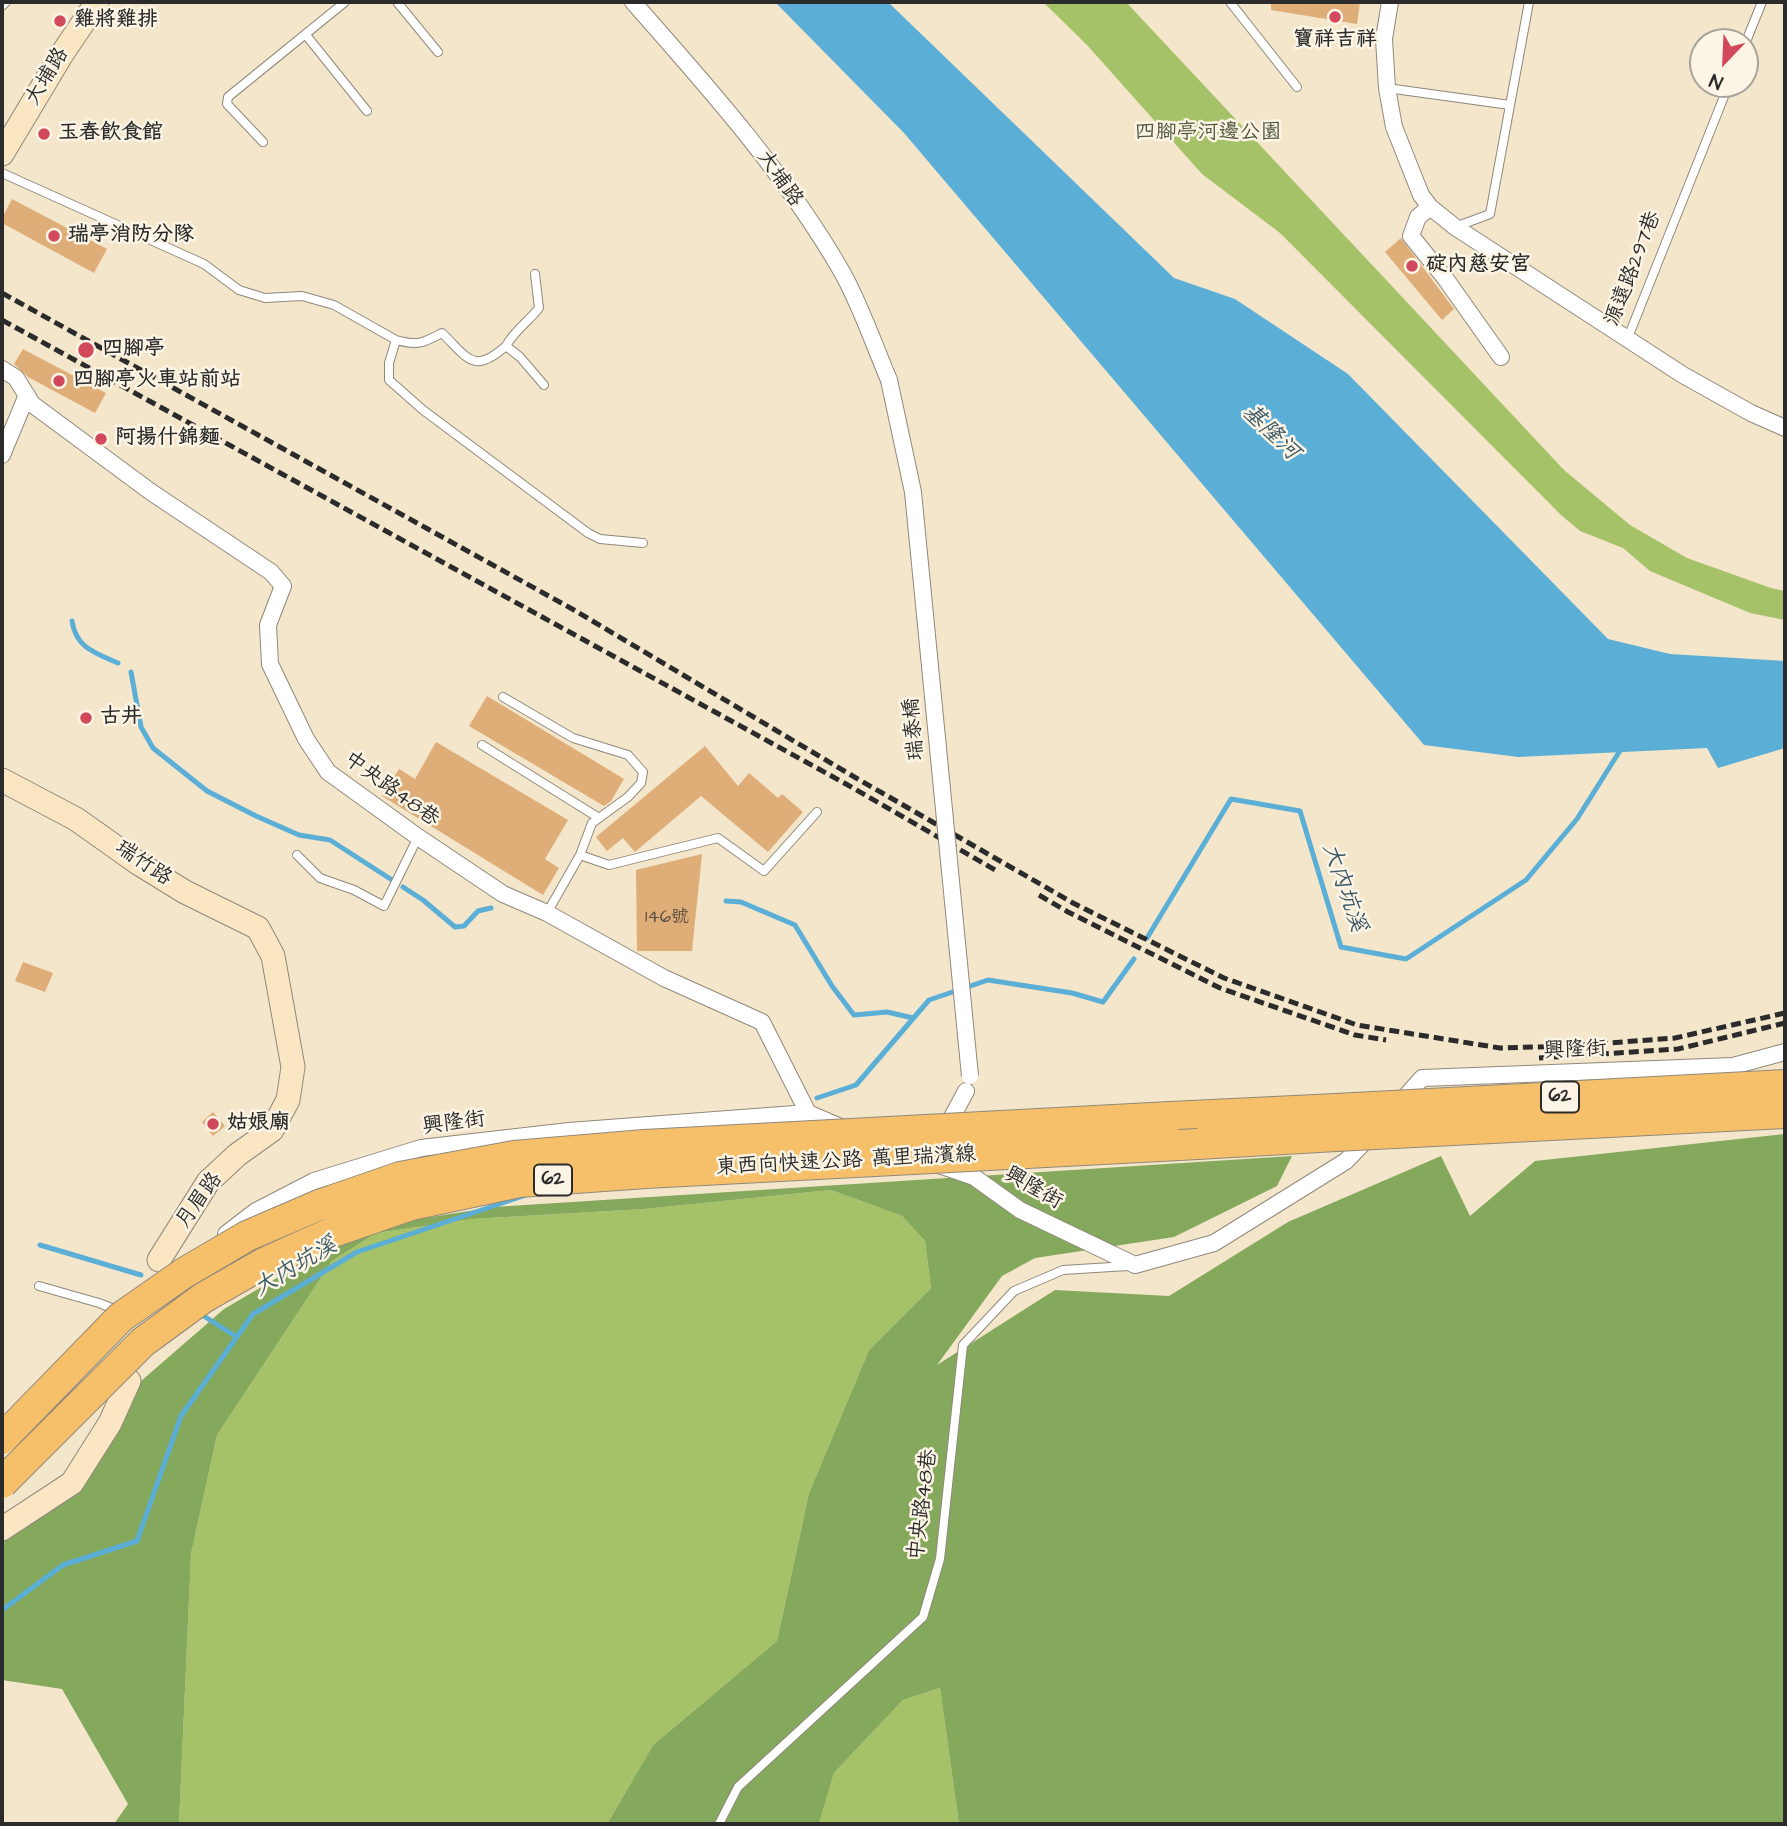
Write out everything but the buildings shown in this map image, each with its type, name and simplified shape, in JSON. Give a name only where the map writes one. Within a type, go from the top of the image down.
[{"type":"highway","name":"東西向快速公路 萬里瑞濱線","points":[[2,1483],[142,1342],[203,1298],[264,1263],[310,1242],[411,1205],[519,1182],[1198,1144],[1336,1122],[1785,1084]]},
{"type":"highway","name":"東西向快速公路 萬里瑞濱線","points":[[2,1438],[121,1317],[184,1273],[247,1237],[319,1205],[400,1177],[514,1156],[645,1145],[1170,1117],[1336,1122],[1785,1113]]},
{"type":"street","name":"大埔路","points":[[2,154],[62,54],[97,2]]},
{"type":"street","name":"大埔路","points":[[633,2],[738,122],[793,197],[842,274],[889,380]]},
{"type":"street","points":[[1390,2],[1384,39],[1387,88],[1394,127],[1421,195],[1430,207],[1455,227],[1627,340]]},
{"type":"street","points":[[1430,207],[1418,217],[1411,236],[1445,278],[1501,357]]},
{"type":"street","name":"源遠路297巷","points":[[1627,340],[1751,413],[1785,428]]},
{"type":"street","points":[[2,369],[16,378],[27,395],[2,455]]},
{"type":"street","name":"瑞泰橋","points":[[889,380],[913,492],[968,1084]]},
{"type":"street","name":"中央路48巷","points":[[27,395],[32,404],[152,492],[271,572],[283,586],[268,625],[270,664],[306,739],[328,772],[503,894],[547,913],[664,978],[762,1022],[808,1113]]},
{"type":"street","name":"瑞竹路","points":[[2,780],[76,819],[185,892],[258,928],[274,957]]},
{"type":"street","name":"月眉路","points":[[159,1260],[208,1182],[237,1155],[272,1130],[288,1100],[293,1067],[274,957]]},
{"type":"street","name":"興隆街","points":[[156,1284],[256,1211],[314,1181],[421,1149],[569,1131],[808,1113],[887,1147],[974,1177],[1020,1210],[1135,1265],[1214,1243],[1346,1161],[1422,1078],[1733,1066],[1785,1052]]},
{"type":"street","points":[[887,1147],[923,1140],[951,1118],[968,1084]]},
{"type":"street","points":[[968,1084],[974,1177]]},
{"type":"street","points":[[2,1530],[72,1483],[110,1423],[129,1381]]},
{"type":"lane","points":[[2,6],[6,2]]},
{"type":"lane","points":[[263,142],[227,104],[228,97],[345,2]]},
{"type":"lane","points":[[397,2],[439,52]]},
{"type":"lane","points":[[1230,2],[1297,87]]},
{"type":"lane","points":[[1455,227],[1490,214],[1529,2]]},
{"type":"lane","points":[[1751,28],[1762,2]]},
{"type":"lane","points":[[306,35],[368,111]]},
{"type":"lane","points":[[1387,88],[1510,105]]},
{"type":"lane","name":"源遠路297巷","points":[[1627,340],[1723,98]]},
{"type":"lane","points":[[2,173],[204,264],[239,290],[265,298],[302,296],[334,305],[396,340],[412,345],[442,333],[471,361],[480,362],[492,358],[539,308],[535,274]]},
{"type":"lane","points":[[396,340],[388,362],[389,380],[423,410],[588,533],[600,539],[643,543]]},
{"type":"lane","points":[[506,346],[520,357],[544,385]]},
{"type":"lane","points":[[503,697],[573,738],[628,755],[643,772],[641,783],[628,797],[592,823],[580,855],[547,913]]},
{"type":"lane","points":[[482,745],[599,818]]},
{"type":"lane","points":[[580,855],[609,865],[718,838],[764,871],[817,812]]},
{"type":"lane","points":[[297,855],[320,878],[354,890],[384,906],[418,837]]},
{"type":"lane","name":"中央路48巷","points":[[719,1824],[738,1787],[923,1617],[940,1559],[963,1345],[1014,1291],[1063,1270],[1135,1265]]},
{"type":"lane","points":[[39,1286],[133,1316],[151,1302]]},
{"type":"green space","name":"四腳亭河邊公園","points":[[1043,2],[1126,2],[1564,470],[1630,525],[1687,558],[1785,591],[1785,620],[1750,613],[1650,571],[1623,548],[1580,531],[1280,233],[1202,174],[1087,45]]},
{"type":"green space","points":[[1785,1134],[1785,1824],[959,1824],[940,1688],[903,1700],[834,1773],[819,1824],[607,1824],[653,1745],[777,1641],[809,1493],[869,1350],[931,1288],[925,1241],[902,1216],[831,1190],[644,1209],[472,1219],[376,1233],[332,1261],[217,1435],[191,1554],[179,1824],[114,1824],[128,1804],[62,1689],[2,1680],[2,1538],[77,1491],[133,1388],[224,1309],[316,1255],[381,1225],[494,1207],[1292,1156],[1277,1186],[1174,1237],[1035,1258],[1002,1276],[937,1365],[1055,1290],[1169,1296],[1288,1222],[1441,1156],[1470,1216],[1535,1161]]},
{"type":"green space","points":[[831,1190],[902,1216],[925,1241],[931,1288],[869,1350],[809,1493],[777,1641],[653,1745],[607,1824],[179,1824],[191,1554],[217,1435],[332,1261],[376,1233],[472,1219],[644,1209]]},
{"type":"green space","points":[[940,1688],[959,1824],[819,1824],[834,1773],[903,1700]]},
{"type":"water","name":"基隆河","points":[[775,2],[888,2],[1174,278],[1235,299],[1348,374],[1608,639],[1670,654],[1785,661],[1785,748],[1718,768],[1707,748],[1518,757],[1424,745],[904,133]]},
{"type":"waterway","points":[[72,621],[82,644],[118,663]]},
{"type":"waterway","points":[[131,672],[141,727],[153,748],[207,791],[299,835],[330,840],[392,880]]},
{"type":"waterway","name":"大內坑溪","points":[[1147,938],[1231,799],[1300,811],[1341,947],[1406,959],[1526,880],[1577,819],[1621,749]]},
{"type":"waterway","points":[[403,887],[455,927],[464,926],[478,911],[491,908]]},
{"type":"waterway","points":[[726,901],[741,902],[795,925],[832,986],[854,1015],[887,1012],[913,1018]]},
{"type":"waterway","name":"大內坑溪","points":[[817,1098],[856,1085],[929,1000],[988,980],[1072,993],[1103,1002],[1134,959]]},
{"type":"waterway","name":"大內坑溪","points":[[2,1610],[63,1565],[137,1541],[181,1416],[253,1314],[357,1252],[526,1195]]},
{"type":"waterway","points":[[40,1245],[141,1275]]},
{"type":"waterway","points":[[199,1313],[237,1337]]},
{"type":"railway","points":[[2,293],[574,610],[1073,903],[1224,978],[1357,1025],[1500,1048],[1675,1038],[1785,1013]]},
{"type":"railway","points":[[2,320],[846,784],[997,871]]},
{"type":"railway","points":[[1039,895],[1220,988],[1355,1035],[1386,1040]]},
{"type":"railway","points":[[1539,1058],[1678,1049],[1785,1023]]},
{"type":"place","name":"寶祥吉祥","points":[[1335,17]]},
{"type":"place","name":"雞將雞排","points":[[60,21]]},
{"type":"place","name":"玉春飲食館","points":[[44,134]]},
{"type":"place","name":"瑞亭消防分隊","points":[[54,236]]},
{"type":"place","name":"碇內慈安宮","points":[[1412,266]]},
{"type":"place","name":"四腳亭","points":[[86,350]]},
{"type":"place","name":"四腳亭火車站前站","points":[[59,381]]},
{"type":"place","name":"阿揚什錦麵","points":[[101,439]]},
{"type":"place","name":"古井","points":[[86,718]]},
{"type":"place","name":"姑娘廟","points":[[213,1124]]}]
